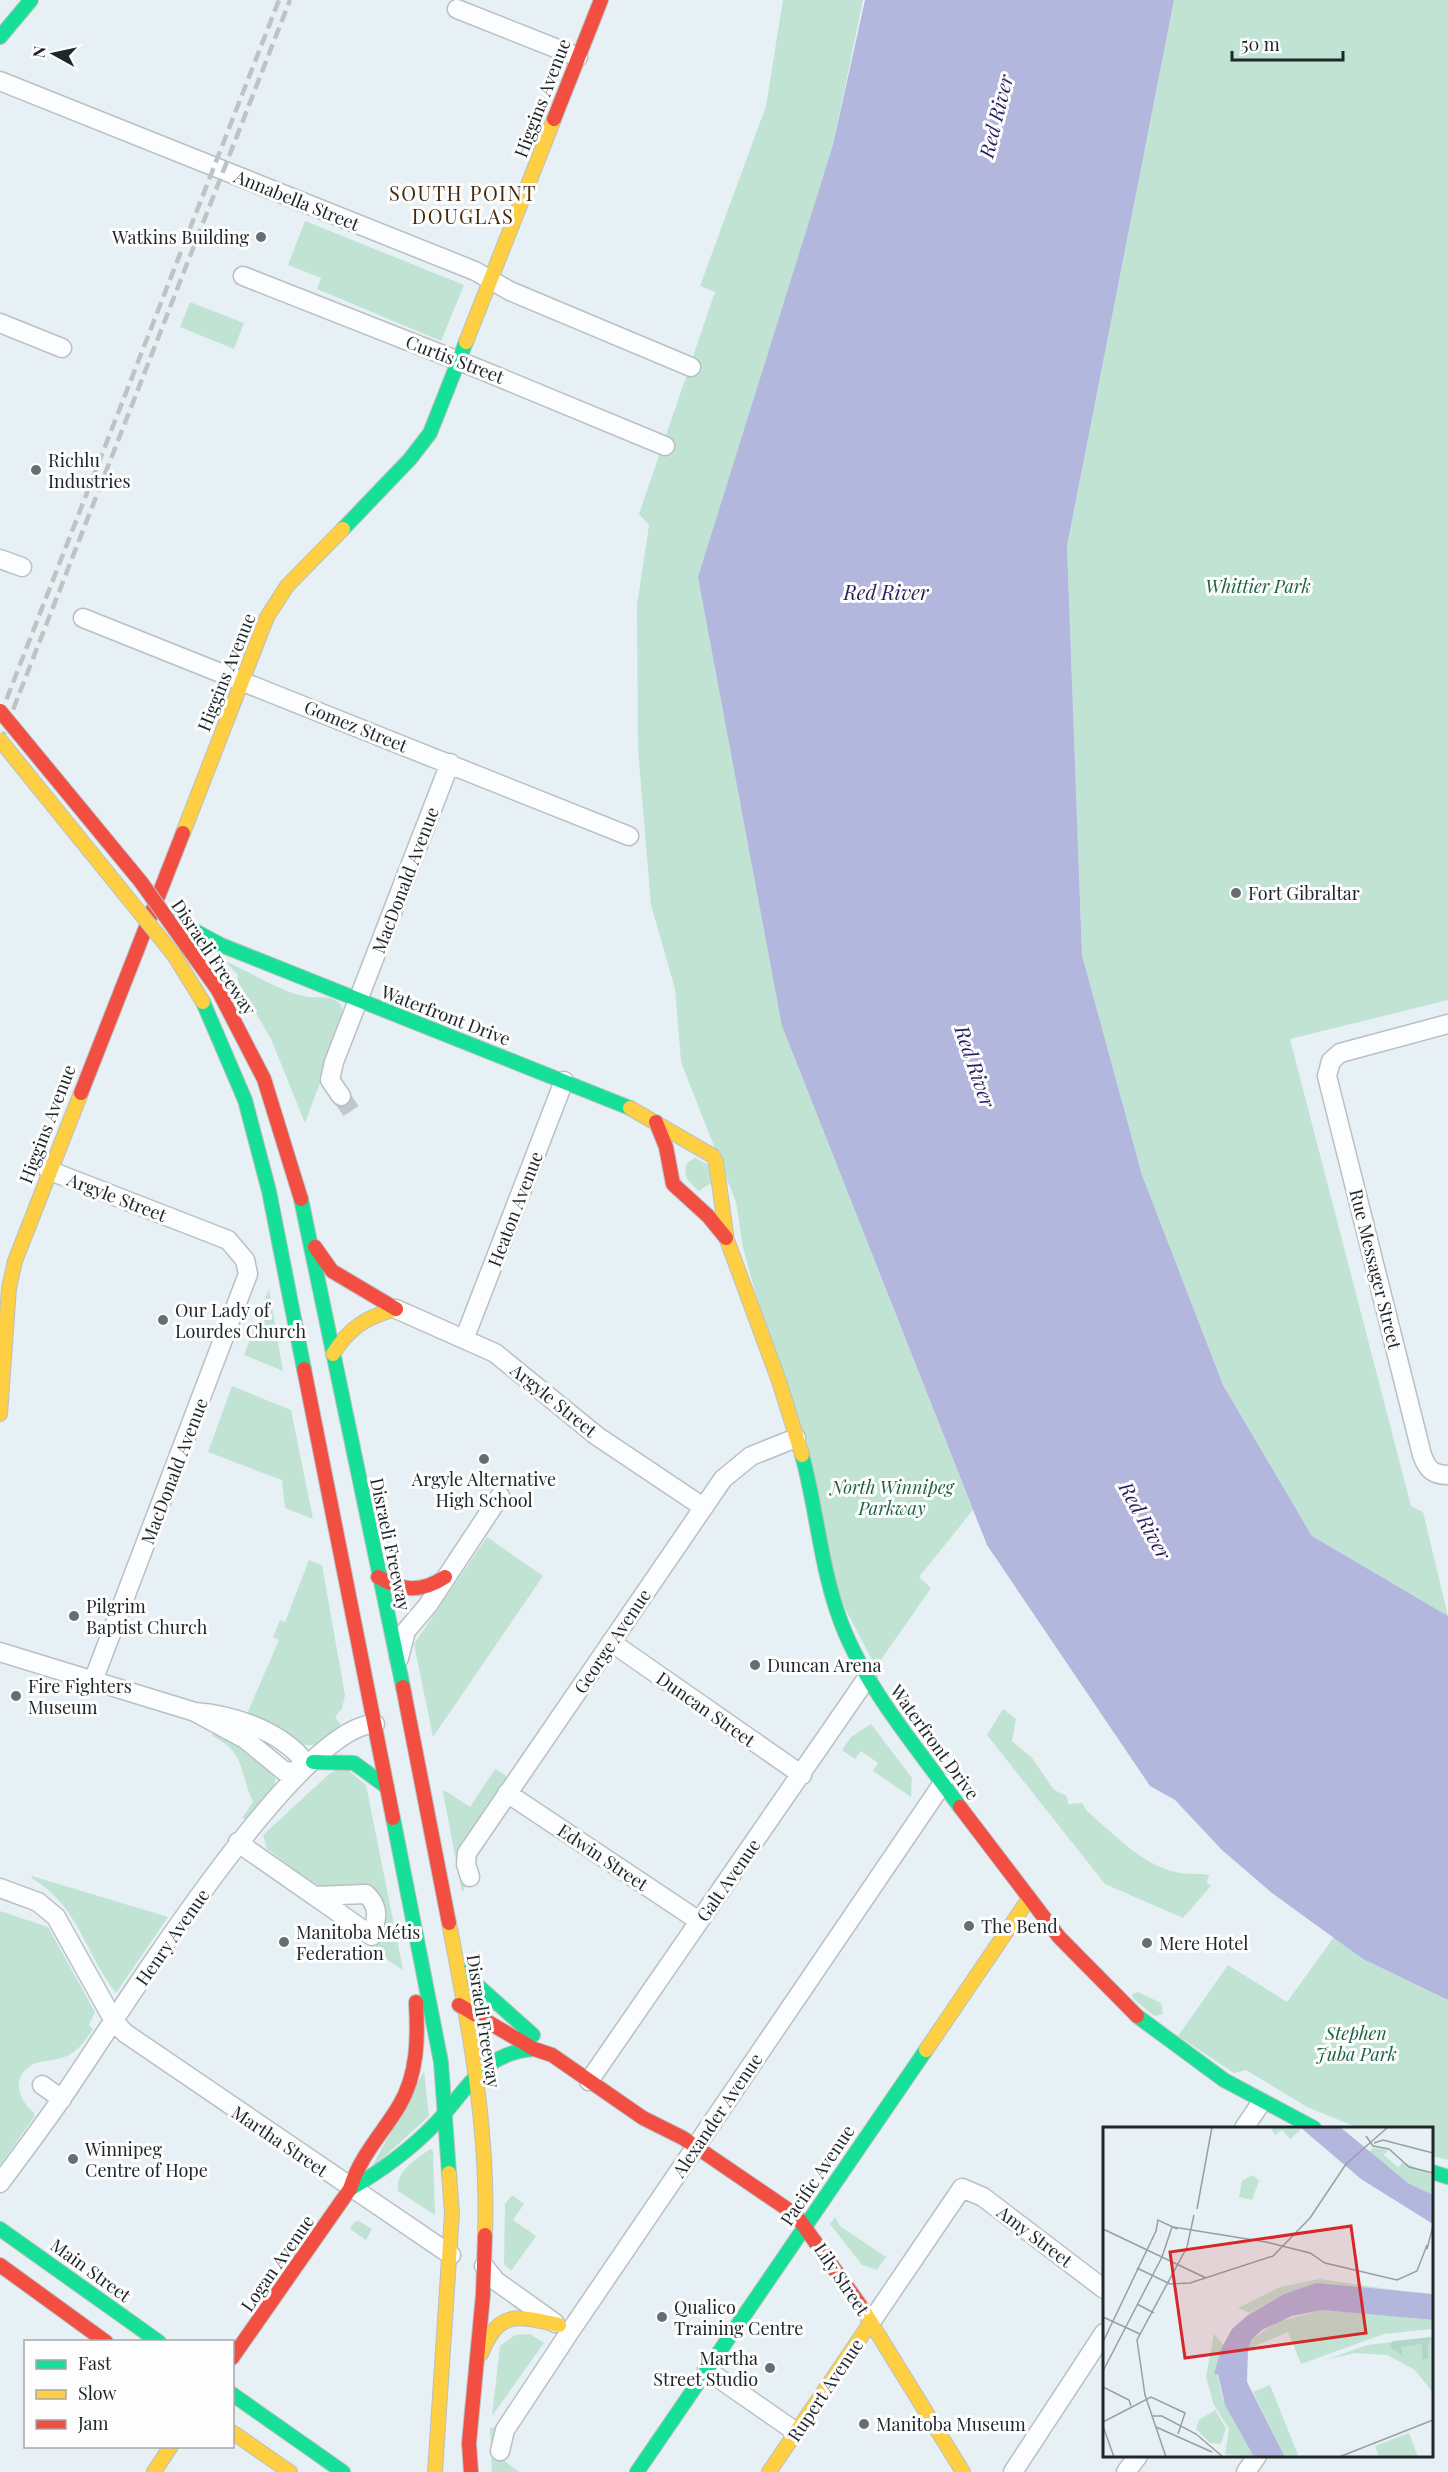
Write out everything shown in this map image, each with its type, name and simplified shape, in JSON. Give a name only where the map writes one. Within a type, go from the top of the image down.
[{"type":"main road","points":[[0,37],[31,0]]},
{"type":"main road","name":"Higgins Avenue","points":[[0,1414],[11,1278],[15,1260],[48,1170],[273,604],[425,442],[460,362],[600,0]]},
{"type":"main road","name":"Disraeli Freeway","points":[[0,711],[65,787],[184,938],[218,990],[248,1043],[274,1106],[294,1169],[378,1577],[398,1662],[459,1969],[476,2075],[484,2170],[484,2266],[469,2443],[471,2472]]},
{"type":"main road","name":"Disraeli Freeway","points":[[0,740],[174,956],[203,1002],[245,1100],[262,1158],[441,2062],[450,2163],[451,2255],[435,2472]]},
{"type":"main road","name":"Waterfront Drive","points":[[152,908],[171,916],[221,945]]},
{"type":"main road","name":"Waterfront Drive","points":[[146,924],[221,945],[624,1105],[704,1150],[715,1159],[720,1174],[721,1206],[727,1240],[796,1438],[811,1490],[824,1570],[832,1599],[844,1632],[867,1678],[1028,1900],[1103,1984],[1140,2019],[1261,2103],[1312,2127]]},
{"type":"main road","name":"Waterfront Drive","points":[[656,1122],[666,1147],[673,1184],[708,1216],[727,1240]]},
{"type":"main road","points":[[670,1170],[673,1162],[683,1152],[692,1149],[704,1150]]},
{"type":"main road","points":[[685,1196],[696,1198],[708,1194],[717,1185],[720,1174]]},
{"type":"main road","points":[[310,1239],[332,1271],[396,1309]]},
{"type":"main road","points":[[333,1354],[343,1337],[362,1319],[396,1309]]},
{"type":"main road","points":[[378,1577],[399,1589],[412,1592],[425,1589],[445,1577]]},
{"type":"main road","points":[[375,1724],[392,1738]]},
{"type":"main road","points":[[307,1767],[336,1760],[362,1764],[387,1787]]},
{"type":"main road","points":[[409,1793],[414,1814],[438,1864]]},
{"type":"main road","name":"Logan Avenue","points":[[234,2355],[350,2189],[357,2164],[401,2104],[416,2066],[418,2042],[407,1885]]},
{"type":"main road","name":"Pacific Avenue","points":[[637,2472],[1028,1900]]},
{"type":"main road","name":"Lily Street","points":[[422,1960],[447,1995],[467,2012],[534,2049],[552,2055]]},
{"type":"main road","name":"Lily Street","points":[[459,1969],[492,2001],[540,2041],[552,2055],[643,2118],[696,2147],[796,2215],[871,2322],[963,2472]]},
{"type":"main road","name":"Logan Avenue","points":[[350,2189],[369,2179],[446,2114],[489,2062],[508,2051],[534,2049]]},
{"type":"main road","points":[[1433,2173],[1448,2177]]},
{"type":"main road","name":"Main Street","points":[[0,2229],[156,2340]]},
{"type":"main road","points":[[0,2265],[103,2340]]},
{"type":"main road","points":[[477,2366],[492,2330],[501,2324],[529,2318],[564,2329]]},
{"type":"main road","name":"Rupert Avenue","points":[[769,2472],[871,2322]]},
{"type":"main road","points":[[234,2395],[343,2472]]},
{"type":"main road","points":[[234,2433],[290,2472]]},
{"type":"main road","points":[[153,2472],[170,2448]]},
{"type":"street","points":[[457,9],[578,57]]},
{"type":"street","name":"Annabella Street","points":[[0,81],[475,271],[510,291],[691,367]]},
{"type":"street","name":"Curtis Street","points":[[243,276],[665,446]]},
{"type":"street","points":[[0,323],[62,348]]},
{"type":"street","points":[[0,559],[22,567]]},
{"type":"street","name":"Gomez Street","points":[[84,618],[629,836]]},
{"type":"street","name":"MacDonald Avenue","points":[[341,1096],[330,1080],[450,763]]},
{"type":"street","name":"Rue Messager Street","points":[[1441,1474],[1427,1467],[1422,1455],[1327,1076],[1330,1061],[1340,1053],[1448,1024]]},
{"type":"street","name":"Heaton Avenue","points":[[465,1337],[564,1081]]},
{"type":"street","name":"Argyle Street","points":[[48,1170],[228,1240],[245,1260]]},
{"type":"street","name":"MacDonald Avenue","points":[[93,1681],[245,1289],[248,1275],[245,1260]]},
{"type":"street","name":"Argyle Street","points":[[396,1309],[465,1337],[495,1353],[597,1436],[703,1507]]},
{"type":"street","name":"George Avenue","points":[[470,1877],[466,1864],[467,1853],[723,1479],[742,1461],[765,1449],[796,1438]]},
{"type":"street","points":[[398,1662],[406,1631],[428,1605],[500,1496]]},
{"type":"street","name":"Duncan Street","points":[[611,1642],[802,1775]]},
{"type":"street","points":[[0,1652],[195,1712],[246,1739],[284,1771],[307,1767]]},
{"type":"street","name":"Galt Avenue","points":[[589,2081],[867,1678]]},
{"type":"street","name":"Henry Avenue","points":[[0,2183],[62,2099],[238,1842],[307,1767],[347,1733],[368,1724],[375,1724]]},
{"type":"street","name":"Alexander Avenue","points":[[500,2451],[505,2430],[564,2329],[696,2147],[943,1783]]},
{"type":"street","name":"Edwin Street","points":[[507,1794],[699,1922]]},
{"type":"street","points":[[238,1842],[315,1896]]},
{"type":"street","points":[[0,1888],[38,1902],[57,1917],[114,2021]]},
{"type":"street","name":"Martha Street","points":[[114,2021],[142,2045],[350,2189],[451,2255]]},
{"type":"street","points":[[42,2085],[62,2099]]},
{"type":"street","points":[[1245,2127],[1261,2103]]},
{"type":"street","name":"Amy Street","points":[[962,2188],[983,2198],[1103,2288]]},
{"type":"street","name":"Rupert Avenue","points":[[871,2322],[962,2188]]},
{"type":"street","points":[[484,2266],[496,2282],[533,2304],[564,2329]]},
{"type":"street","points":[[1013,2472],[1103,2334]]},
{"type":"street","points":[[707,2370],[796,2432]]},
{"type":"street","points":[[1126,2472],[1137,2457]]},
{"type":"street","points":[[1246,2472],[1256,2457]]},
{"type":"green space","name":"North Winnipeg Parkway","points":[[783,0],[863,0],[833,145],[782,1026],[973,1510],[919,1577],[931,1588],[876,1667],[841,1601],[743,1248],[736,1202],[681,1062],[675,989],[651,905],[638,750],[637,605],[649,525],[639,514],[715,292],[700,286],[766,106]]},
{"type":"green space","name":"Whittier Park","points":[[1174,0],[1448,0],[1448,1000],[1290,1039],[1411,1506],[1423,1512],[1448,1616],[1312,1536],[1223,1385],[1142,1175],[1082,955],[1067,546]]},
{"type":"green space","points":[[305,221],[464,285],[441,341],[317,289],[321,278],[288,265]]},
{"type":"green space","points":[[190,302],[244,323],[234,349],[180,327]]},
{"type":"green space","points":[[225,961],[301,996],[331,998],[341,1006],[344,1019],[305,1123],[271,1039],[239,984],[237,974]]},
{"type":"green space","points":[[695,1158],[709,1165],[711,1183],[699,1191],[689,1182],[685,1172],[687,1163]]},
{"type":"green space","points":[[269,1289],[283,1371],[244,1355]]},
{"type":"green space","points":[[232,1386],[291,1410],[313,1519],[285,1508],[282,1480],[208,1452]]},
{"type":"green space","points":[[487,1537],[543,1576],[433,1737],[414,1644]]},
{"type":"green space","points":[[309,1560],[322,1565],[345,1695],[342,1709],[335,1717],[341,1725],[325,1740],[311,1745],[292,1741],[246,1716],[279,1640],[273,1637],[280,1620],[285,1622]]},
{"type":"green space","points":[[1003,1709],[1016,1719],[1012,1741],[1032,1758],[1054,1790],[1067,1796],[1068,1804],[1082,1803],[1087,1811],[1118,1838],[1151,1863],[1180,1873],[1209,1875],[1207,1883],[1211,1886],[1183,1918],[1105,1884],[987,1735]]},
{"type":"green space","points":[[871,1724],[912,1778],[911,1797],[873,1771],[878,1763],[861,1751],[855,1759],[842,1750],[851,1737]]},
{"type":"green space","points":[[213,1732],[221,1733],[238,1742],[276,1774],[274,1789],[247,1819],[242,1818],[253,1802],[240,1764],[231,1749],[212,1736]]},
{"type":"green space","points":[[347,1769],[366,1785],[403,1970],[374,1951],[380,1932],[383,1909],[377,1892],[369,1886],[357,1885],[333,1889],[318,1885],[267,1849],[263,1835],[329,1774],[336,1770]]},
{"type":"green space","points":[[495,1769],[504,1774],[507,1779],[462,1845],[470,1880],[462,1892],[443,1793],[444,1790],[470,1807]]},
{"type":"green space","points":[[32,1876],[168,1917],[116,1993],[60,1901],[31,1878]]},
{"type":"green space","points":[[0,1911],[48,1927],[95,2012],[89,2025],[93,2029],[75,2051],[63,2058],[34,2064],[20,2077],[21,2096],[34,2113],[34,2117],[0,2165]]},
{"type":"green space","name":"Stephen Juba Park","points":[[1334,1937],[1363,1959],[1448,2000],[1448,2160],[1433,2156],[1433,2127],[1357,2127],[1307,2107],[1246,2070],[1234,2073],[1178,2036],[1228,1965],[1287,2002]]},
{"type":"green space","points":[[1138,1992],[1161,2003],[1163,2014],[1154,2016],[1133,1998],[1132,1994]]},
{"type":"green space","points":[[424,2071],[429,2116],[370,2170]]},
{"type":"green space","points":[[430,2149],[433,2151],[435,2215],[398,2191],[403,2172]]},
{"type":"green space","points":[[512,2195],[524,2204],[513,2220],[536,2236],[511,2271],[504,2264],[505,2204]]},
{"type":"green space","points":[[835,2217],[840,2226],[886,2257],[877,2270],[862,2265],[830,2224]]},
{"type":"green space","points":[[359,2221],[372,2229],[366,2240],[350,2229],[354,2222]]},
{"type":"green space","points":[[530,2334],[544,2343],[492,2416],[500,2346],[515,2335]]},
{"type":"green space","points":[[495,2427],[496,2449],[502,2458],[519,2472],[492,2472],[490,2428]]},
{"type":"water","name":"Red River","points":[[865,0],[1174,0],[1067,546],[1082,955],[1142,1175],[1223,1385],[1312,1536],[1448,1616],[1448,2000],[1363,1959],[1272,1893],[1222,1850],[1175,1800],[1150,1786],[987,1545],[782,1026],[698,577],[833,145]]},
{"type":"tunnel","points":[[341,1096],[353,1114]]},
{"type":"railway","points":[[0,716],[279,0]]},
{"type":"railway","points":[[0,743],[290,0]]},
{"type":"traffic: fast","points":[[0,37],[31,0]]},
{"type":"traffic: fast","points":[[343,529],[410,459],[430,433],[466,342]]},
{"type":"traffic: fast","points":[[158,911],[221,945],[630,1108]]},
{"type":"traffic: fast","points":[[203,1002],[245,1100],[269,1191],[304,1369]]},
{"type":"traffic: fast","points":[[301,1199],[403,1687]]},
{"type":"traffic: fast","points":[[802,1455],[826,1572],[847,1638],[891,1714],[960,1807]]},
{"type":"traffic: fast","points":[[313,1762],[354,1763],[387,1787]]},
{"type":"traffic: fast","points":[[393,1818],[441,2062],[449,2173]]},
{"type":"traffic: fast","points":[[459,1969],[533,2035]]},
{"type":"traffic: fast","points":[[1137,2016],[1224,2080],[1312,2127]]},
{"type":"traffic: fast","points":[[350,2189],[416,2143],[477,2075],[488,2066],[516,2052],[534,2049]]},
{"type":"traffic: fast","points":[[637,2472],[926,2050]]},
{"type":"traffic: fast","points":[[1433,2172],[1448,2177]]},
{"type":"traffic: fast","points":[[0,2229],[156,2340]]},
{"type":"traffic: fast","points":[[234,2395],[343,2472]]},
{"type":"traffic: slow","points":[[466,342],[554,119]]},
{"type":"traffic: slow","points":[[183,833],[267,617],[287,586],[343,529]]},
{"type":"traffic: slow","points":[[0,740],[174,955],[203,1002]]},
{"type":"traffic: slow","points":[[0,1414],[9,1288],[15,1261],[81,1093]]},
{"type":"traffic: slow","points":[[630,1108],[713,1156],[716,1162],[727,1240],[779,1381],[802,1455]]},
{"type":"traffic: slow","points":[[333,1354],[352,1330],[367,1320],[396,1309]]},
{"type":"traffic: slow","points":[[926,2050],[1028,1900]]},
{"type":"traffic: slow","points":[[449,1923],[464,2000],[481,2117],[485,2235]]},
{"type":"traffic: slow","points":[[435,2472],[452,2213],[449,2173]]},
{"type":"traffic: slow","points":[[860,2305],[963,2472]]},
{"type":"traffic: slow","points":[[481,2354],[495,2329],[511,2319],[532,2319],[559,2325]]},
{"type":"traffic: slow","points":[[769,2472],[871,2322]]},
{"type":"traffic: slow","points":[[234,2433],[290,2472]]},
{"type":"traffic: slow","points":[[154,2472],[170,2448]]},
{"type":"traffic: jam","points":[[554,119],[601,0]]},
{"type":"traffic: jam","points":[[0,711],[141,882],[218,990]]},
{"type":"traffic: jam","points":[[81,1093],[183,833]]},
{"type":"traffic: jam","points":[[218,990],[264,1079],[301,1199]]},
{"type":"traffic: jam","points":[[656,1122],[666,1147],[673,1184],[708,1216],[726,1238]]},
{"type":"traffic: jam","points":[[315,1247],[332,1271],[396,1309]]},
{"type":"traffic: jam","points":[[304,1369],[393,1818]]},
{"type":"traffic: jam","points":[[378,1577],[395,1585],[412,1588],[428,1586],[445,1577]]},
{"type":"traffic: jam","points":[[403,1687],[449,1923]]},
{"type":"traffic: jam","points":[[960,1807],[1059,1937],[1137,2016]]},
{"type":"traffic: jam","points":[[234,2355],[350,2189],[359,2166],[399,2106],[413,2068],[417,2042],[416,2002]]},
{"type":"traffic: jam","points":[[459,2005],[534,2049],[552,2055],[643,2118],[683,2138],[796,2215],[860,2305]]},
{"type":"traffic: jam","points":[[471,2472],[469,2443],[483,2295],[485,2235]]},
{"type":"traffic: jam","points":[[0,2265],[103,2340]]},
{"type":"place","name":"Watkins Building","points":[[261,237]]},
{"type":"place","name":"Richlu Industries","points":[[36,470]]},
{"type":"place","name":"Fort Gibraltar","points":[[1236,893]]},
{"type":"place","name":"Our Lady of Lourdes Church","points":[[163,1320]]},
{"type":"place","name":"Argyle Alternative High School","points":[[484,1459]]},
{"type":"place","name":"Pilgrim Baptist Church","points":[[74,1616]]},
{"type":"place","name":"Duncan Arena","points":[[755,1665]]},
{"type":"place","name":"Fire Fighters Museum","points":[[16,1696]]},
{"type":"place","name":"The Bend","points":[[969,1926]]},
{"type":"place","name":"Manitoba Métis Federation","points":[[284,1942]]},
{"type":"place","name":"Mere Hotel","points":[[1147,1943]]},
{"type":"place","name":"Winnipeg Centre of Hope","points":[[73,2159]]},
{"type":"place","name":"Qualico Training Centre","points":[[662,2317]]},
{"type":"place","name":"Martha Street Studio","points":[[770,2368]]},
{"type":"place","name":"Manitoba Museum","points":[[864,2424]]},
{"type":"district","name":"SOUTH POINT DOUGLAS","points":[[463,204]]}]
